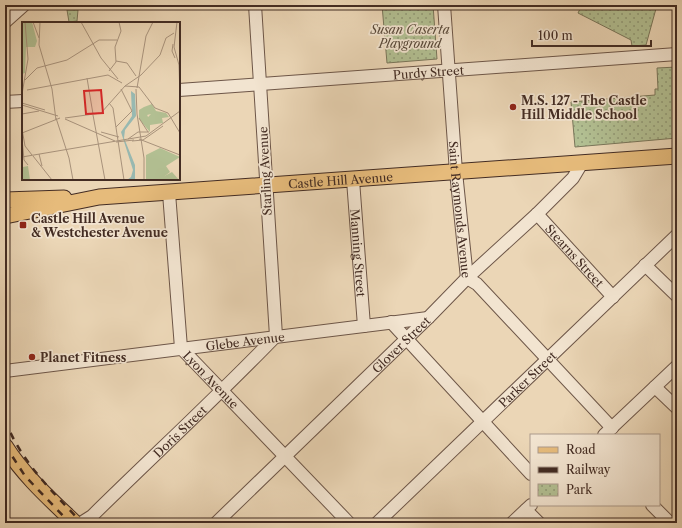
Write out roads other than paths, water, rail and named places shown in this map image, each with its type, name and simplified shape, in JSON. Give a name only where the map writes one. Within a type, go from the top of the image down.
[{"type":"main road","name":"Castle Hill Avenue","points":[[5,216],[99,198],[677,156]]},
{"type":"main road","points":[[5,200],[99,198]]},
{"type":"main road","points":[[5,446],[15,462],[35,485],[75,523]]},
{"type":"street","points":[[5,22],[24,5]]},
{"type":"street","name":"Starling Avenue","points":[[255,5],[265,186],[276,336]]},
{"type":"street","name":"Saint Raymonds Avenue","points":[[444,5],[456,172],[467,278],[478,284],[548,359],[608,431]]},
{"type":"street","name":"Purdy Street","points":[[180,90],[677,54]]},
{"type":"street","points":[[5,102],[22,101]]},
{"type":"street","name":"Glover Street","points":[[216,523],[428,318],[467,278],[573,178],[582,162]]},
{"type":"street","name":"Manning Street","points":[[353,180],[364,326]]},
{"type":"street","name":"Lyon Avenue","points":[[169,193],[181,348],[349,523]]},
{"type":"street","name":"Stearns Street","points":[[536,214],[613,297]]},
{"type":"street","name":"Parker Street","points":[[377,523],[677,235]]},
{"type":"street","points":[[645,265],[677,296]]},
{"type":"street","name":"Glebe Avenue","points":[[5,371],[428,318]]},
{"type":"street","points":[[391,322],[530,473]]},
{"type":"street","name":"Doris Street","points":[[80,523],[92,516],[170,439],[223,391],[276,336]]},
{"type":"street","points":[[608,431],[677,366]]},
{"type":"street","points":[[655,387],[677,408]]},
{"type":"street","points":[[653,506],[670,523]]},
{"type":"street","points":[[512,523],[528,507],[539,523]]},
{"type":"railway","points":[[5,420],[28,463],[82,523]]},
{"type":"railway","points":[[5,445],[25,476],[70,523]]},
{"type":"place","name":"M.S. 127 - The Castle Hill Middle School","points":[[513,107]]},
{"type":"place","name":"Castle Hill Avenue & Westchester Avenue","points":[[23,225]]},
{"type":"place","name":"Planet Fitness","points":[[32,357]]},
{"type":"park label","name":"Susan Caserta Playground","points":[[410,36]]}]
